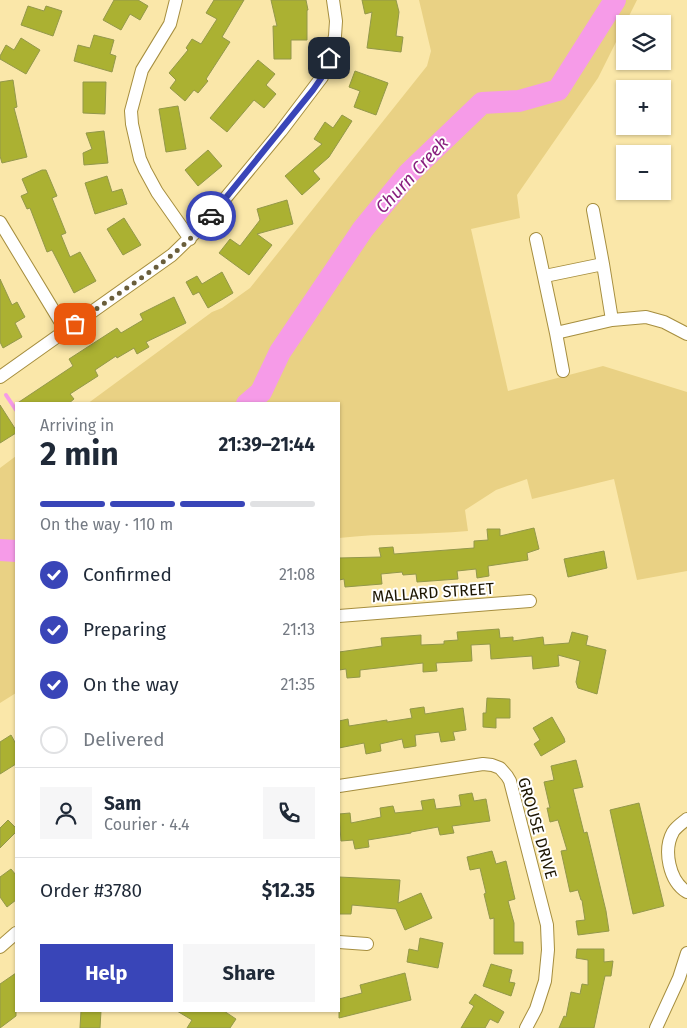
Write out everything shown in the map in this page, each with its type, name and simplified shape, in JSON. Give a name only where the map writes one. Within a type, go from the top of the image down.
[{"type":"street","points":[[176,0],[170,24],[142,70],[132,111],[132,124],[145,170],[157,192],[190,239]]},
{"type":"street","points":[[0,377],[172,255],[204,224],[281,131],[322,77],[334,44],[336,21],[333,0]]},
{"type":"street","points":[[593,210],[612,320]]},
{"type":"street","points":[[0,222],[66,331]]},
{"type":"street","points":[[536,240],[545,276],[563,371]]},
{"type":"street","points":[[545,276],[603,264]]},
{"type":"street","points":[[556,333],[612,320],[646,317],[664,322],[687,334]]},
{"type":"street","name":"MALLARD STREET","points":[[340,616],[530,601]]},
{"type":"street","name":"GROUSE DRIVE","points":[[340,786],[484,764],[495,766],[507,776],[529,851],[547,925],[548,937],[545,981],[536,1009],[526,1028]]},
{"type":"street","points":[[687,819],[674,830],[668,842],[672,874],[687,892]]},
{"type":"street","points":[[0,947],[15,934]]},
{"type":"street","points":[[340,942],[367,944]]},
{"type":"street","points":[[656,1028],[679,978],[687,953]]},
{"type":"shaded area","points":[[419,0],[637,0],[630,15],[616,15],[616,42],[598,78],[517,195],[520,218],[471,229],[508,391],[603,366],[687,392],[687,571],[637,580],[614,479],[532,499],[527,479],[496,490],[465,510],[468,531],[340,538],[340,402],[90,402],[212,312],[222,308],[250,288],[427,66],[431,51]]},
{"type":"shaded area","points":[[15,457],[15,694],[0,703],[0,468]]},
{"type":"building","points":[[114,0],[138,0],[148,6],[140,20],[130,14],[121,30],[103,20]]},
{"type":"building","points":[[214,0],[244,0],[222,37],[230,42],[206,79],[208,81],[198,93],[194,90],[185,101],[170,88],[176,80],[169,73],[188,50],[186,48],[192,39],[201,44],[217,19],[206,13]]},
{"type":"building","points":[[271,0],[306,0],[308,10],[307,40],[291,40],[291,59],[274,59],[273,26],[277,26]]},
{"type":"building","points":[[362,0],[396,0],[399,12],[396,36],[403,37],[401,52],[367,48],[372,12],[365,14]]},
{"type":"building","points":[[28,6],[44,11],[46,6],[62,11],[53,36],[21,25]]},
{"type":"building","points":[[94,35],[114,40],[110,54],[116,56],[112,72],[74,61],[78,45],[90,48]]},
{"type":"building","points":[[21,38],[40,50],[26,74],[0,59],[6,45],[14,50]]},
{"type":"building","points":[[258,60],[275,74],[266,85],[276,94],[264,108],[254,100],[227,132],[210,118]]},
{"type":"building","points":[[355,71],[388,83],[376,115],[354,107],[360,91],[349,87]]},
{"type":"building","points":[[13,80],[17,107],[14,108],[27,157],[2,163],[0,156],[0,82]]},
{"type":"building","points":[[83,82],[106,82],[105,114],[83,113]]},
{"type":"building","points":[[178,106],[186,149],[166,152],[159,109]]},
{"type":"building","points":[[342,115],[352,121],[329,157],[313,171],[320,179],[302,195],[285,176],[322,144],[314,139],[325,122],[333,128]]},
{"type":"building","points":[[104,131],[108,163],[84,165],[83,153],[92,149],[86,133]]},
{"type":"building","points":[[208,150],[222,166],[198,186],[185,170]]},
{"type":"building","points":[[46,170],[57,196],[52,198],[66,233],[61,235],[70,257],[80,252],[96,281],[74,293],[52,250],[47,252],[30,208],[27,209],[21,196],[28,193],[22,179]]},
{"type":"building","points":[[107,176],[112,192],[122,189],[127,204],[95,214],[85,183]]},
{"type":"building","points":[[287,200],[293,224],[257,234],[272,245],[249,275],[219,253],[230,239],[240,246],[260,220],[257,209]]},
{"type":"building","points":[[124,218],[141,245],[123,255],[107,229]]},
{"type":"building","points":[[222,272],[233,293],[208,308],[199,292],[193,295],[186,282],[197,276],[202,284]]},
{"type":"building","points":[[0,279],[12,305],[17,302],[25,317],[15,323],[22,337],[3,348],[0,342]]},
{"type":"building","points":[[174,297],[186,323],[146,342],[149,347],[137,354],[134,348],[117,358],[116,356],[95,370],[98,376],[70,394],[74,399],[70,402],[19,402],[73,366],[69,359],[117,328],[121,333],[143,320],[140,314]]},
{"type":"building","points":[[0,405],[15,428],[15,434],[0,443]]},
{"type":"building","points":[[534,528],[539,549],[527,553],[528,560],[488,566],[489,576],[477,578],[476,569],[457,571],[458,579],[417,582],[416,574],[403,575],[402,572],[381,574],[382,584],[345,587],[344,579],[340,580],[340,558],[381,557],[379,548],[393,547],[394,554],[474,548],[474,541],[488,540],[487,529],[500,529],[500,536]]},
{"type":"building","points":[[604,551],[607,568],[568,577],[564,559]]},
{"type":"building","points":[[499,629],[500,638],[513,637],[513,641],[543,637],[544,645],[569,643],[572,632],[588,636],[586,645],[606,650],[597,694],[578,688],[576,682],[580,661],[558,655],[559,666],[533,669],[532,656],[491,659],[490,644],[471,645],[472,661],[436,663],[437,671],[423,672],[423,663],[360,670],[360,677],[347,678],[346,669],[340,670],[340,652],[382,646],[381,638],[421,635],[421,645],[444,644],[444,641],[458,640],[457,632]]},
{"type":"building","points":[[487,698],[510,699],[510,718],[496,718],[496,728],[483,727],[483,713],[486,713]]},
{"type":"building","points":[[424,707],[425,714],[463,708],[466,730],[453,732],[455,740],[441,742],[439,732],[415,735],[416,746],[404,748],[402,739],[380,744],[381,751],[366,754],[364,743],[340,748],[340,721],[348,719],[349,726],[412,718],[410,709]]},
{"type":"building","points":[[552,717],[565,742],[541,756],[534,744],[540,740],[533,728]]},
{"type":"building","points":[[11,735],[15,742],[15,765],[0,774],[0,742]]},
{"type":"building","points":[[576,760],[583,787],[573,789],[584,833],[587,832],[609,931],[578,935],[576,921],[585,920],[582,900],[578,890],[570,892],[561,851],[567,850],[558,820],[550,822],[547,808],[550,808],[544,782],[554,780],[551,766]]},
{"type":"building","points":[[472,793],[474,801],[486,799],[490,821],[452,826],[454,833],[440,835],[438,827],[368,840],[369,847],[355,849],[353,840],[341,841],[340,814],[350,813],[351,823],[381,817],[380,808],[393,806],[395,813],[423,810],[421,801],[434,799],[436,809],[461,806],[459,795]]},
{"type":"building","points":[[639,803],[664,906],[633,914],[610,810]]},
{"type":"building","points":[[8,820],[15,827],[15,833],[0,848],[0,828]]},
{"type":"building","points":[[492,851],[496,864],[506,861],[515,899],[508,901],[514,923],[514,942],[523,942],[523,954],[494,954],[494,918],[490,919],[480,868],[470,870],[467,857]]},
{"type":"building","points":[[11,869],[15,874],[15,901],[7,907],[0,897],[0,877]]},
{"type":"building","points":[[340,877],[400,880],[398,903],[421,893],[432,918],[405,930],[396,909],[352,905],[351,914],[340,914]]},
{"type":"building","points":[[420,938],[443,943],[438,968],[407,962],[409,949],[418,951]]},
{"type":"building","points":[[577,949],[604,949],[604,962],[613,961],[611,976],[605,976],[594,1028],[559,1028],[564,1016],[566,1017],[571,992],[580,994],[582,984],[588,985],[588,960],[576,958]]},
{"type":"building","points":[[491,964],[512,970],[509,982],[515,983],[511,996],[483,986]]},
{"type":"building","points":[[405,973],[411,1000],[339,1018],[340,999],[362,993],[360,985]]},
{"type":"building","points":[[15,974],[16,1016],[0,1028],[0,984]]},
{"type":"building","points":[[475,994],[504,1012],[498,1023],[490,1019],[485,1028],[461,1028],[474,1006],[469,1003]]},
{"type":"building","points":[[81,1012],[101,1012],[100,1028],[80,1028]]},
{"type":"building","points":[[179,1012],[226,1012],[236,1019],[230,1028],[187,1028],[192,1020]]},
{"type":"waterway","name":"Churn Creek","points":[[249,402],[261,392],[280,352],[363,229],[408,174],[482,103],[519,101],[558,90],[615,0]]},
{"type":"waterway","points":[[6,395],[15,408]]},
{"type":"waterway","name":"Churn Creek","points":[[0,550],[15,551]]},
{"type":"way so far","points":[[75,324],[172,255],[211,216]]},
{"type":"route","points":[[211,216],[313,90],[322,77],[329,58]]}]
